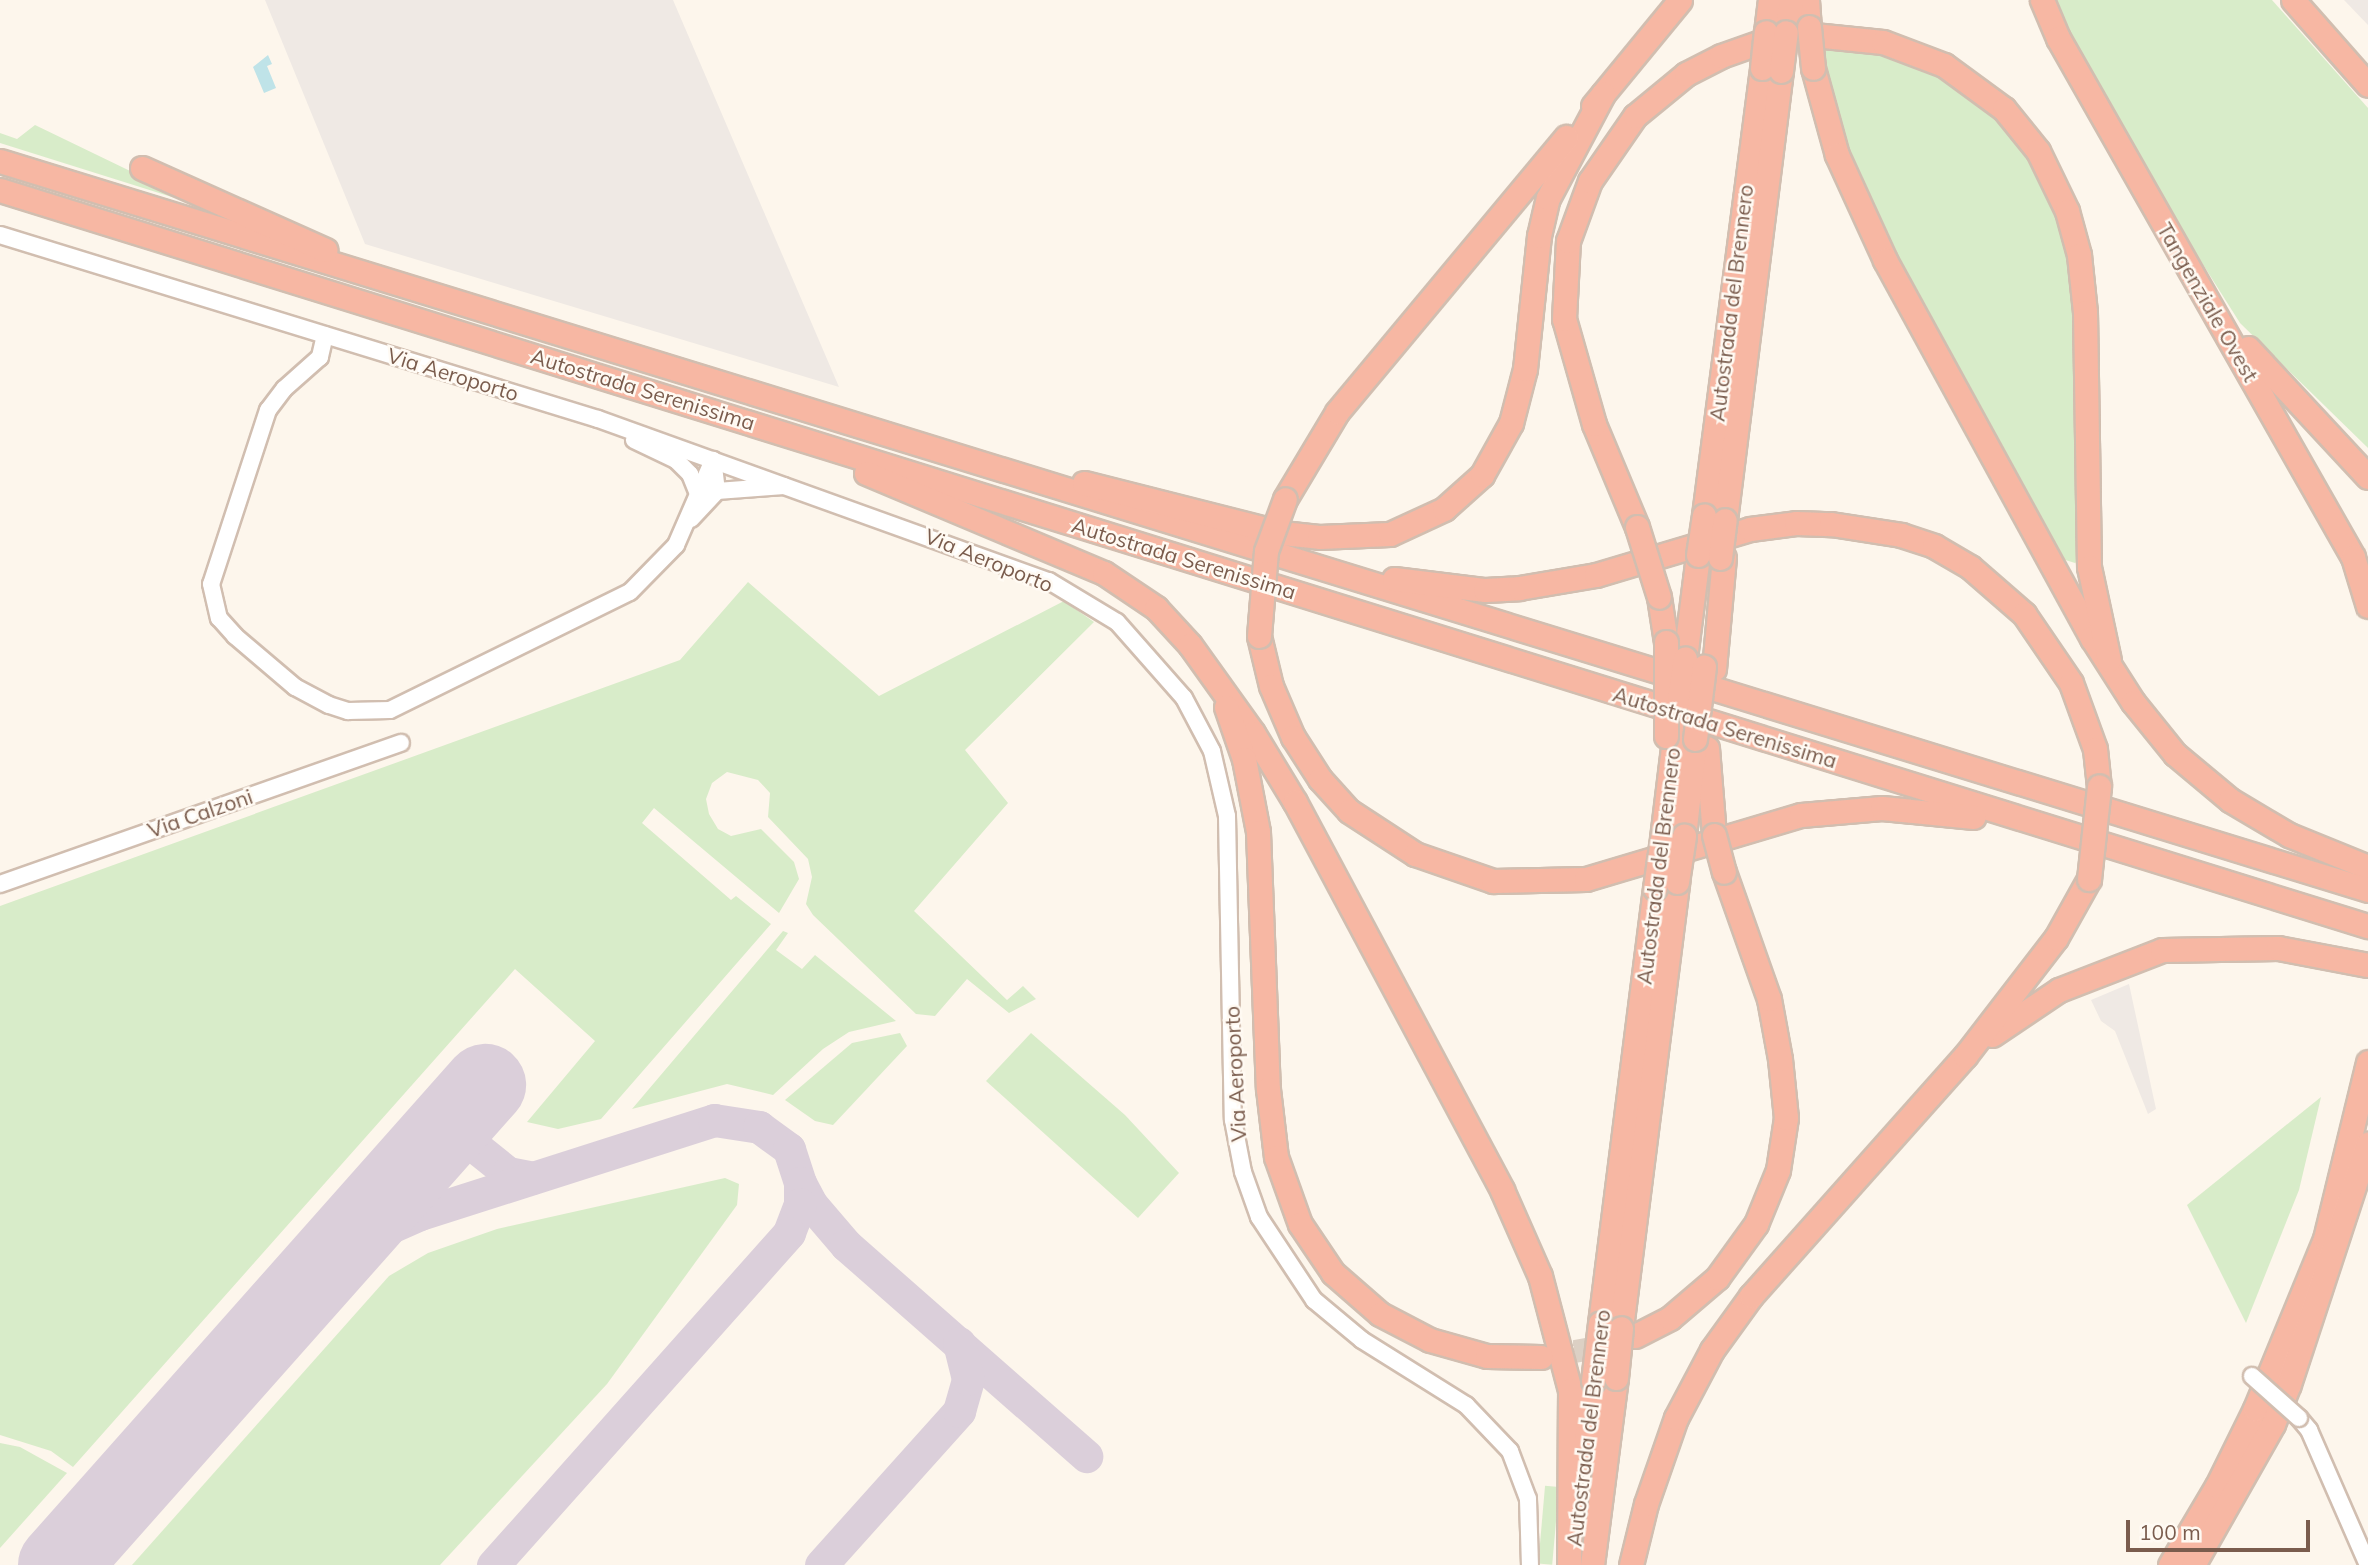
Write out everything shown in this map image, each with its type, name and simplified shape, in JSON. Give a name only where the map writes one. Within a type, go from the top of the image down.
[{"type":"highway","points":[[1680,0],[1337,412],[1285,499],[1266,551],[1259,636],[1271,686],[1293,737],[1320,779],[1349,811],[1415,854],[1493,881],[1586,879],[1801,815],[1882,808],[1965,814],[2105,856],[2225,882]]},
{"type":"highway","name":"Autostrada del Brennero","points":[[1770,0],[1787,30]]},
{"type":"highway","name":"Autostrada del Brennero","points":[[1570,1565],[1605,1380],[1619,1329],[1666,885],[1686,736],[1701,664],[1772,69],[1787,30],[1791,0]]},
{"type":"highway","points":[[1807,0],[1787,30],[1813,68],[1837,155],[1866,223],[2092,638],[2109,660],[2144,718],[2193,771],[2278,829],[2368,867]]},
{"type":"highway","name":"Tangenziale Ovest","points":[[2042,0],[2058,38],[2214,308],[2353,557],[2368,606]]},
{"type":"highway","points":[[2293,0],[2361,71],[2368,85]]},
{"type":"highway","points":[[1619,1329],[1670,1318],[1717,1278],[1756,1224],[1778,1170],[1786,1118],[1780,1059],[1769,999],[1724,872],[1714,835],[1707,787],[1686,736],[1659,597],[1637,527],[1594,424],[1564,319],[1568,241],[1590,181],[1635,116],[1686,74],[1721,56],[1769,39],[1804,34],[1883,42],[1944,65],[2004,109],[2038,151],[2067,211],[2079,255],[2085,312],[2090,567],[2095,610],[2109,660]]},
{"type":"highway","name":"Autostrada del Brennero","points":[[1718,519],[1731,476],[1772,69]]},
{"type":"highway","points":[[869,430],[1291,534],[1372,537],[1411,528],[1466,491],[1503,444],[1525,369],[1539,236],[1548,198],[1603,94]]},
{"type":"highway","name":"Autostrada Serenissima","points":[[0,161],[1296,562],[1746,696],[2368,890]]},
{"type":"highway","points":[[142,168],[319,246],[377,278]]},
{"type":"highway","name":"Autostrada Serenissima","points":[[0,190],[2368,926]]},
{"type":"highway","points":[[2214,308],[2286,393],[2368,477]]},
{"type":"highway","points":[[714,412],[1104,573],[1156,608],[1217,681],[1295,802],[1502,1190],[1540,1276],[1562,1348],[1570,1390],[1570,1565]]},
{"type":"highway","points":[[1296,562],[1485,590],[1596,575],[1773,525],[1831,524],[1901,535],[1934,546],[1970,567],[2024,614],[2071,683],[2095,749],[2099,787],[2089,879],[2056,938],[1965,1056],[1751,1296],[1712,1350],[1676,1418],[1646,1504],[1630,1565]]},
{"type":"highway","points":[[1217,681],[1244,758],[1258,832],[1268,1089],[1276,1157],[1300,1224],[1333,1273],[1380,1314],[1430,1340],[1488,1356],[1541,1357]]},
{"type":"highway","name":"Autostrada del Brennero","points":[[1673,837],[1664,811],[1686,736]]},
{"type":"highway","points":[[1965,1056],[2016,1016],[2059,990],[2109,967],[2162,950],[2209,946],[2278,948],[2368,965]]},
{"type":"highway","points":[[2170,1565],[2255,1409],[2320,1251],[2368,1062]]},
{"type":"highway","points":[[2193,1565],[2281,1404],[2319,1305],[2368,1144]]},
{"type":"highway","name":"Autostrada del Brennero","points":[[1592,1565],[1605,1380]]},
{"type":"street","name":"Via Aeroporto","points":[[0,235],[598,419],[1049,581],[1117,622],[1184,698],[1212,751],[1227,816],[1233,1120],[1243,1172],[1259,1217],[1314,1300],[1362,1340],[1466,1405],[1510,1451],[1528,1499],[1530,1565]]},
{"type":"street","points":[[324,335],[320,357],[284,388],[268,410],[211,584],[219,618],[235,636],[310,696],[348,711],[390,710],[630,592],[656,570],[691,519],[717,491],[787,485]]},
{"type":"street","points":[[598,419],[676,460],[690,474],[697,491]]},
{"type":"street","points":[[691,519],[697,491],[713,460]]},
{"type":"street","points":[[713,460],[717,491]]},
{"type":"street","name":"Via Calzoni","points":[[0,884],[401,743]]},
{"type":"street","points":[[2252,1376],[2309,1430],[2368,1565]]},
{"type":"shaded area","points":[[265,0],[673,0],[839,387],[365,244]]},
{"type":"shaded area","points":[[2344,0],[2368,0],[2368,25]]},
{"type":"shaded area","points":[[2129,984],[2156,1109],[2148,1114],[2115,1031],[2101,1021],[2091,1000]]},
{"type":"green space","points":[[2052,0],[2272,0],[2368,108],[2368,448],[2240,323],[2106,111]]},
{"type":"green space","points":[[1818,41],[1851,43],[1934,67],[2009,124],[2054,197],[2075,285],[2078,561],[2075,563],[2059,558],[1986,432],[1843,154]]},
{"type":"green space","points":[[35,125],[177,195],[175,198],[0,143],[0,133],[17,139]]},
{"type":"green space","points":[[748,582],[879,696],[1064,601],[1094,622],[965,750],[1008,803],[914,911],[1007,1000],[1023,986],[1036,999],[1009,1013],[967,979],[935,1016],[916,1014],[813,915],[806,904],[812,877],[808,859],[768,817],[770,793],[758,780],[727,772],[712,783],[706,799],[709,814],[718,829],[731,836],[761,829],[794,862],[799,879],[779,913],[654,808],[642,823],[731,900],[736,896],[771,924],[601,1119],[558,1129],[527,1122],[595,1041],[515,969],[73,1467],[51,1451],[0,1435],[0,906],[680,660]]},
{"type":"green space","points":[[783,931],[788,933],[776,950],[802,969],[815,955],[896,1021],[849,1032],[823,1049],[773,1095],[727,1084],[632,1109]]},
{"type":"green space","points":[[900,1033],[907,1046],[833,1125],[815,1121],[785,1100],[852,1043]]},
{"type":"green space","points":[[1031,1033],[1125,1115],[1179,1173],[1138,1218],[986,1081]]},
{"type":"green space","points":[[2321,1097],[2299,1190],[2246,1323],[2187,1205]]},
{"type":"green space","points":[[725,1178],[739,1184],[737,1205],[607,1384],[440,1565],[132,1565],[389,1276],[428,1253],[497,1229]]},
{"type":"green space","points":[[0,1443],[20,1447],[67,1473],[0,1548]]},
{"type":"green space","points":[[1545,1486],[1559,1487],[1552,1565],[1538,1563]]},
{"type":"water","points":[[268,55],[272,64],[267,66],[276,88],[264,93],[253,67]]},
{"type":"taxiway","points":[[326,1267],[384,1230],[420,1214],[714,1120],[759,1127],[789,1149],[800,1183],[800,1204],[789,1233],[493,1565]]},
{"type":"taxiway","points":[[429,1149],[445,1140],[468,1141],[508,1173],[533,1178]]},
{"type":"taxiway","points":[[800,1183],[811,1204],[846,1245],[1086,1456]]},
{"type":"taxiway","points":[[821,1565],[959,1411],[968,1379],[959,1343]]},
{"type":"runway","points":[[59,1565],[485,1085]]},
{"type":"tunnel","points":[[1541,1357],[1614,1344]]}]
